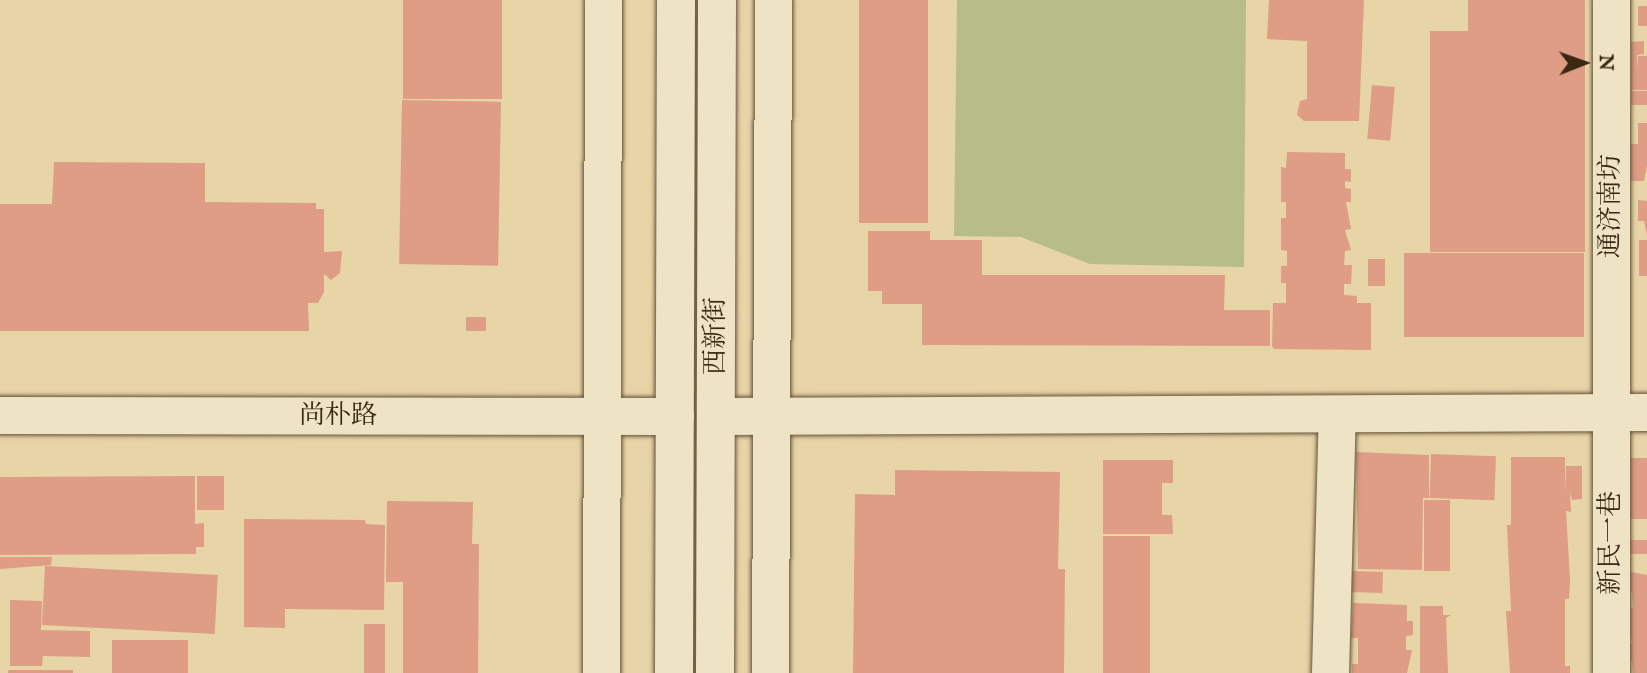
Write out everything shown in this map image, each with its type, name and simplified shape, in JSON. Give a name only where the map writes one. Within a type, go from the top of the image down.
[{"type":"main road","name":"西新街","points":[[674,673],[676,0]]},
{"type":"main road","name":"西新街","points":[[715,673],[717,0]]},
{"type":"street","points":[[601,673],[603,0]]},
{"type":"street","points":[[770,673],[773,0]]},
{"type":"street","name":"通济南坊","points":[[1611,0],[1611,413]]},
{"type":"street","points":[[716,416],[1647,412]]},
{"type":"street","name":"新民一巷","points":[[1611,413],[1611,673]]},
{"type":"street","points":[[1330,673],[1337,414]]},
{"type":"street","name":"尚朴路","points":[[0,415],[675,416]]},
{"type":"green space","points":[[957,0],[1246,0],[1244,267],[1090,264],[1021,237],[954,236]]},
{"type":"building","points":[[403,0],[502,0],[502,99],[403,99]]},
{"type":"building","points":[[859,0],[928,0],[928,223],[859,223]]},
{"type":"building","points":[[1269,0],[1364,0],[1359,121],[1304,121],[1297,115],[1300,101],[1307,99],[1307,41],[1267,39]]},
{"type":"building","points":[[1468,0],[1585,0],[1585,252],[1430,252],[1430,31],[1468,31]]},
{"type":"building","points":[[1638,6],[1647,6],[1647,26],[1638,26]]},
{"type":"building","points":[[1644,41],[1644,54],[1637,55],[1637,69],[1638,56],[1647,56],[1647,90],[1631,90],[1631,42]]},
{"type":"building","points":[[1372,85],[1395,87],[1390,141],[1367,139]]},
{"type":"building","points":[[1631,91],[1647,91],[1647,105],[1631,105]]},
{"type":"building","points":[[402,100],[501,102],[498,266],[399,264]]},
{"type":"building","points":[[1638,123],[1647,123],[1647,166],[1644,181],[1630,181],[1630,144],[1638,144]]},
{"type":"building","points":[[1287,152],[1345,153],[1345,169],[1351,169],[1351,182],[1345,181],[1345,188],[1351,189],[1351,202],[1346,202],[1351,229],[1345,230],[1351,250],[1345,251],[1344,265],[1352,265],[1351,284],[1344,284],[1344,295],[1357,296],[1357,303],[1371,303],[1371,350],[1274,349],[1272,346],[1273,303],[1286,303],[1286,283],[1281,283],[1281,266],[1287,266],[1287,251],[1281,250],[1281,218],[1286,218],[1286,202],[1281,202],[1281,167],[1286,168]]},
{"type":"building","points":[[54,162],[205,163],[205,202],[316,203],[316,209],[324,209],[324,252],[342,251],[340,273],[331,280],[324,274],[324,292],[318,303],[308,303],[309,331],[0,331],[0,204],[52,204]]},
{"type":"building","points":[[1638,200],[1647,201],[1647,236],[1644,221],[1638,221]]},
{"type":"building","points":[[868,231],[930,231],[930,240],[982,240],[982,275],[1225,275],[1224,310],[1270,310],[1270,346],[922,345],[922,304],[882,304],[882,291],[868,291]]},
{"type":"building","points":[[1639,240],[1647,240],[1647,276],[1639,276]]},
{"type":"building","points":[[1404,253],[1584,253],[1584,337],[1404,337]]},
{"type":"building","points":[[1368,259],[1385,259],[1385,286],[1368,286]]},
{"type":"building","points":[[466,317],[486,317],[486,331],[466,331]]},
{"type":"building","points":[[1356,452],[1429,455],[1429,498],[1423,498],[1422,570],[1358,569]]},
{"type":"building","points":[[1431,454],[1496,456],[1494,500],[1429,498]]},
{"type":"building","points":[[1511,457],[1565,457],[1565,493],[1566,466],[1582,466],[1582,499],[1572,500],[1570,492],[1571,512],[1566,511],[1570,580],[1569,599],[1565,599],[1565,666],[1570,666],[1570,673],[1510,673],[1506,611],[1511,611],[1507,525],[1511,525]]},
{"type":"building","points":[[1627,458],[1647,458],[1647,519],[1627,519]]},
{"type":"building","points":[[1103,460],[1173,460],[1173,483],[1162,483],[1162,515],[1172,515],[1173,534],[1103,534]]},
{"type":"building","points":[[895,470],[1060,472],[1058,569],[1065,569],[1064,673],[853,673],[855,494],[895,495]]},
{"type":"building","points":[[195,476],[195,524],[204,523],[204,547],[196,547],[196,554],[0,555],[0,477]]},
{"type":"building","points":[[197,476],[224,476],[224,510],[197,510]]},
{"type":"building","points":[[1424,500],[1450,500],[1450,571],[1424,571]]},
{"type":"building","points":[[387,501],[473,502],[472,544],[479,544],[478,673],[403,673],[403,582],[386,582]]},
{"type":"building","points":[[244,519],[365,520],[366,524],[385,525],[384,610],[285,609],[285,628],[244,627]]},
{"type":"building","points":[[1103,536],[1150,536],[1150,673],[1103,673]]},
{"type":"building","points":[[1625,540],[1647,540],[1647,554],[1625,554]]},
{"type":"building","points":[[0,557],[52,557],[51,565],[0,569]]},
{"type":"building","points":[[45,566],[218,575],[215,634],[42,625]]},
{"type":"building","points":[[1351,571],[1383,572],[1382,593],[1350,592]]},
{"type":"building","points":[[1626,571],[1647,575],[1647,673],[1633,673],[1632,661],[1626,661],[1625,644],[1632,644],[1626,608],[1633,608],[1632,592],[1626,592]]},
{"type":"building","points":[[10,600],[42,601],[41,630],[90,631],[90,657],[43,656],[42,666],[10,666]]},
{"type":"building","points":[[1353,603],[1407,605],[1407,621],[1413,621],[1413,635],[1406,636],[1406,650],[1412,650],[1407,673],[1352,673],[1352,664],[1358,664],[1358,638],[1351,638]]},
{"type":"building","points":[[1420,606],[1443,606],[1443,615],[1451,615],[1446,618],[1448,673],[1420,673]]},
{"type":"building","points":[[364,624],[385,624],[385,673],[364,673]]},
{"type":"building","points":[[112,640],[188,640],[188,673],[112,673]]},
{"type":"building","points":[[8,670],[73,670],[73,673],[8,673]]}]
